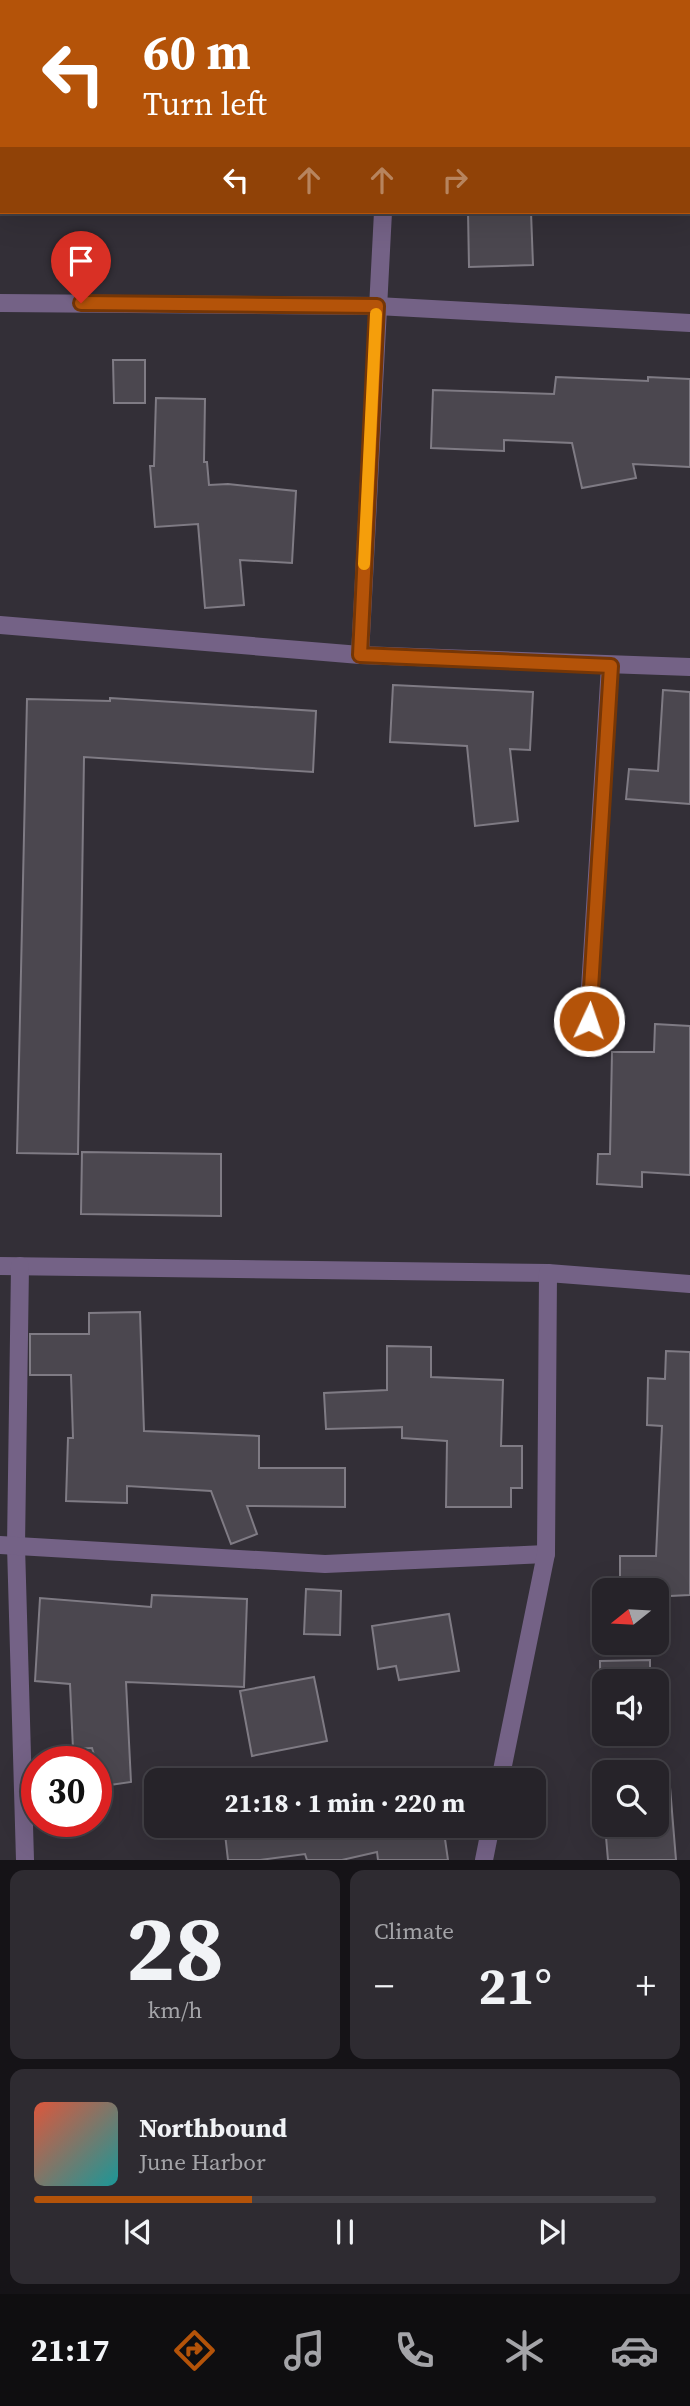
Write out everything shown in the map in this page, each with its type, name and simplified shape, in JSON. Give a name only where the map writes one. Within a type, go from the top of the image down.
[{"type":"street","points":[[360,655],[383,214]]},
{"type":"street","points":[[0,303],[377,306],[690,323]]},
{"type":"street","points":[[0,625],[360,655],[690,667]]},
{"type":"street","points":[[589,1021],[611,666]]},
{"type":"street","points":[[0,1266],[548,1273],[690,1284]]},
{"type":"street","points":[[20,1266],[8,1545],[25,1860]]},
{"type":"street","points":[[502,1768],[546,1554],[548,1273]]},
{"type":"street","points":[[8,1545],[325,1564],[546,1554]]},
{"type":"street","points":[[484,1860],[488,1838]]},
{"type":"building","points":[[468,214],[531,214],[533,265],[469,267]]},
{"type":"building","points":[[113,360],[145,360],[145,403],[114,403]]},
{"type":"building","points":[[556,377],[648,381],[648,377],[690,379],[690,467],[633,464],[636,478],[582,488],[572,443],[504,440],[504,451],[431,448],[433,390],[554,394]]},
{"type":"building","points":[[156,398],[205,399],[204,462],[207,462],[209,485],[228,484],[296,491],[292,563],[240,560],[244,605],[205,608],[198,524],[155,527],[150,466],[154,466]]},
{"type":"building","points":[[393,685],[533,692],[530,750],[510,749],[518,821],[475,826],[467,746],[390,742]]},
{"type":"building","points":[[663,690],[690,692],[690,804],[626,799],[629,769],[658,771]]},
{"type":"building","points":[[110,698],[316,711],[313,772],[84,757],[78,1154],[17,1153],[27,699],[110,701]]},
{"type":"building","points":[[655,1024],[690,1026],[690,1175],[642,1172],[642,1187],[597,1184],[598,1154],[610,1154],[612,1052],[654,1052]]},
{"type":"building","points":[[82,1152],[221,1154],[221,1216],[81,1214]]},
{"type":"building","points":[[140,1312],[144,1431],[259,1436],[259,1468],[345,1468],[345,1507],[247,1506],[257,1534],[231,1544],[211,1491],[127,1486],[127,1503],[66,1501],[68,1438],[73,1438],[71,1375],[30,1375],[30,1334],[89,1334],[89,1313]]},
{"type":"building","points":[[387,1346],[431,1347],[431,1377],[503,1380],[501,1446],[522,1446],[522,1488],[511,1488],[511,1507],[446,1507],[447,1441],[402,1438],[402,1427],[326,1429],[324,1393],[387,1390]]},
{"type":"building","points":[[666,1351],[690,1352],[690,1595],[669,1598],[669,1578],[620,1578],[620,1556],[656,1556],[662,1426],[647,1425],[648,1378],[665,1379]]},
{"type":"building","points":[[306,1589],[341,1591],[340,1635],[304,1634]]},
{"type":"building","points":[[152,1595],[247,1599],[244,1687],[126,1682],[131,1782],[112,1785],[112,1746],[73,1746],[70,1684],[35,1681],[40,1598],[151,1607]]},
{"type":"building","points":[[449,1614],[459,1671],[399,1680],[396,1666],[378,1669],[372,1626]]},
{"type":"building","points":[[650,1660],[650,1669],[600,1669],[600,1661]]},
{"type":"building","points":[[314,1677],[327,1741],[252,1756],[240,1691]]},
{"type":"building","points":[[669,1787],[676,1860],[608,1860],[606,1837],[669,1837]]},
{"type":"building","points":[[225,1838],[445,1838],[448,1860],[378,1860],[377,1852],[342,1860],[307,1860],[305,1854],[260,1860],[228,1860]]},
{"type":"slow traffic","points":[[364,564],[376,314]]},
{"type":"route","points":[[81,303],[377,306],[360,655],[611,666],[589,1021]]}]
